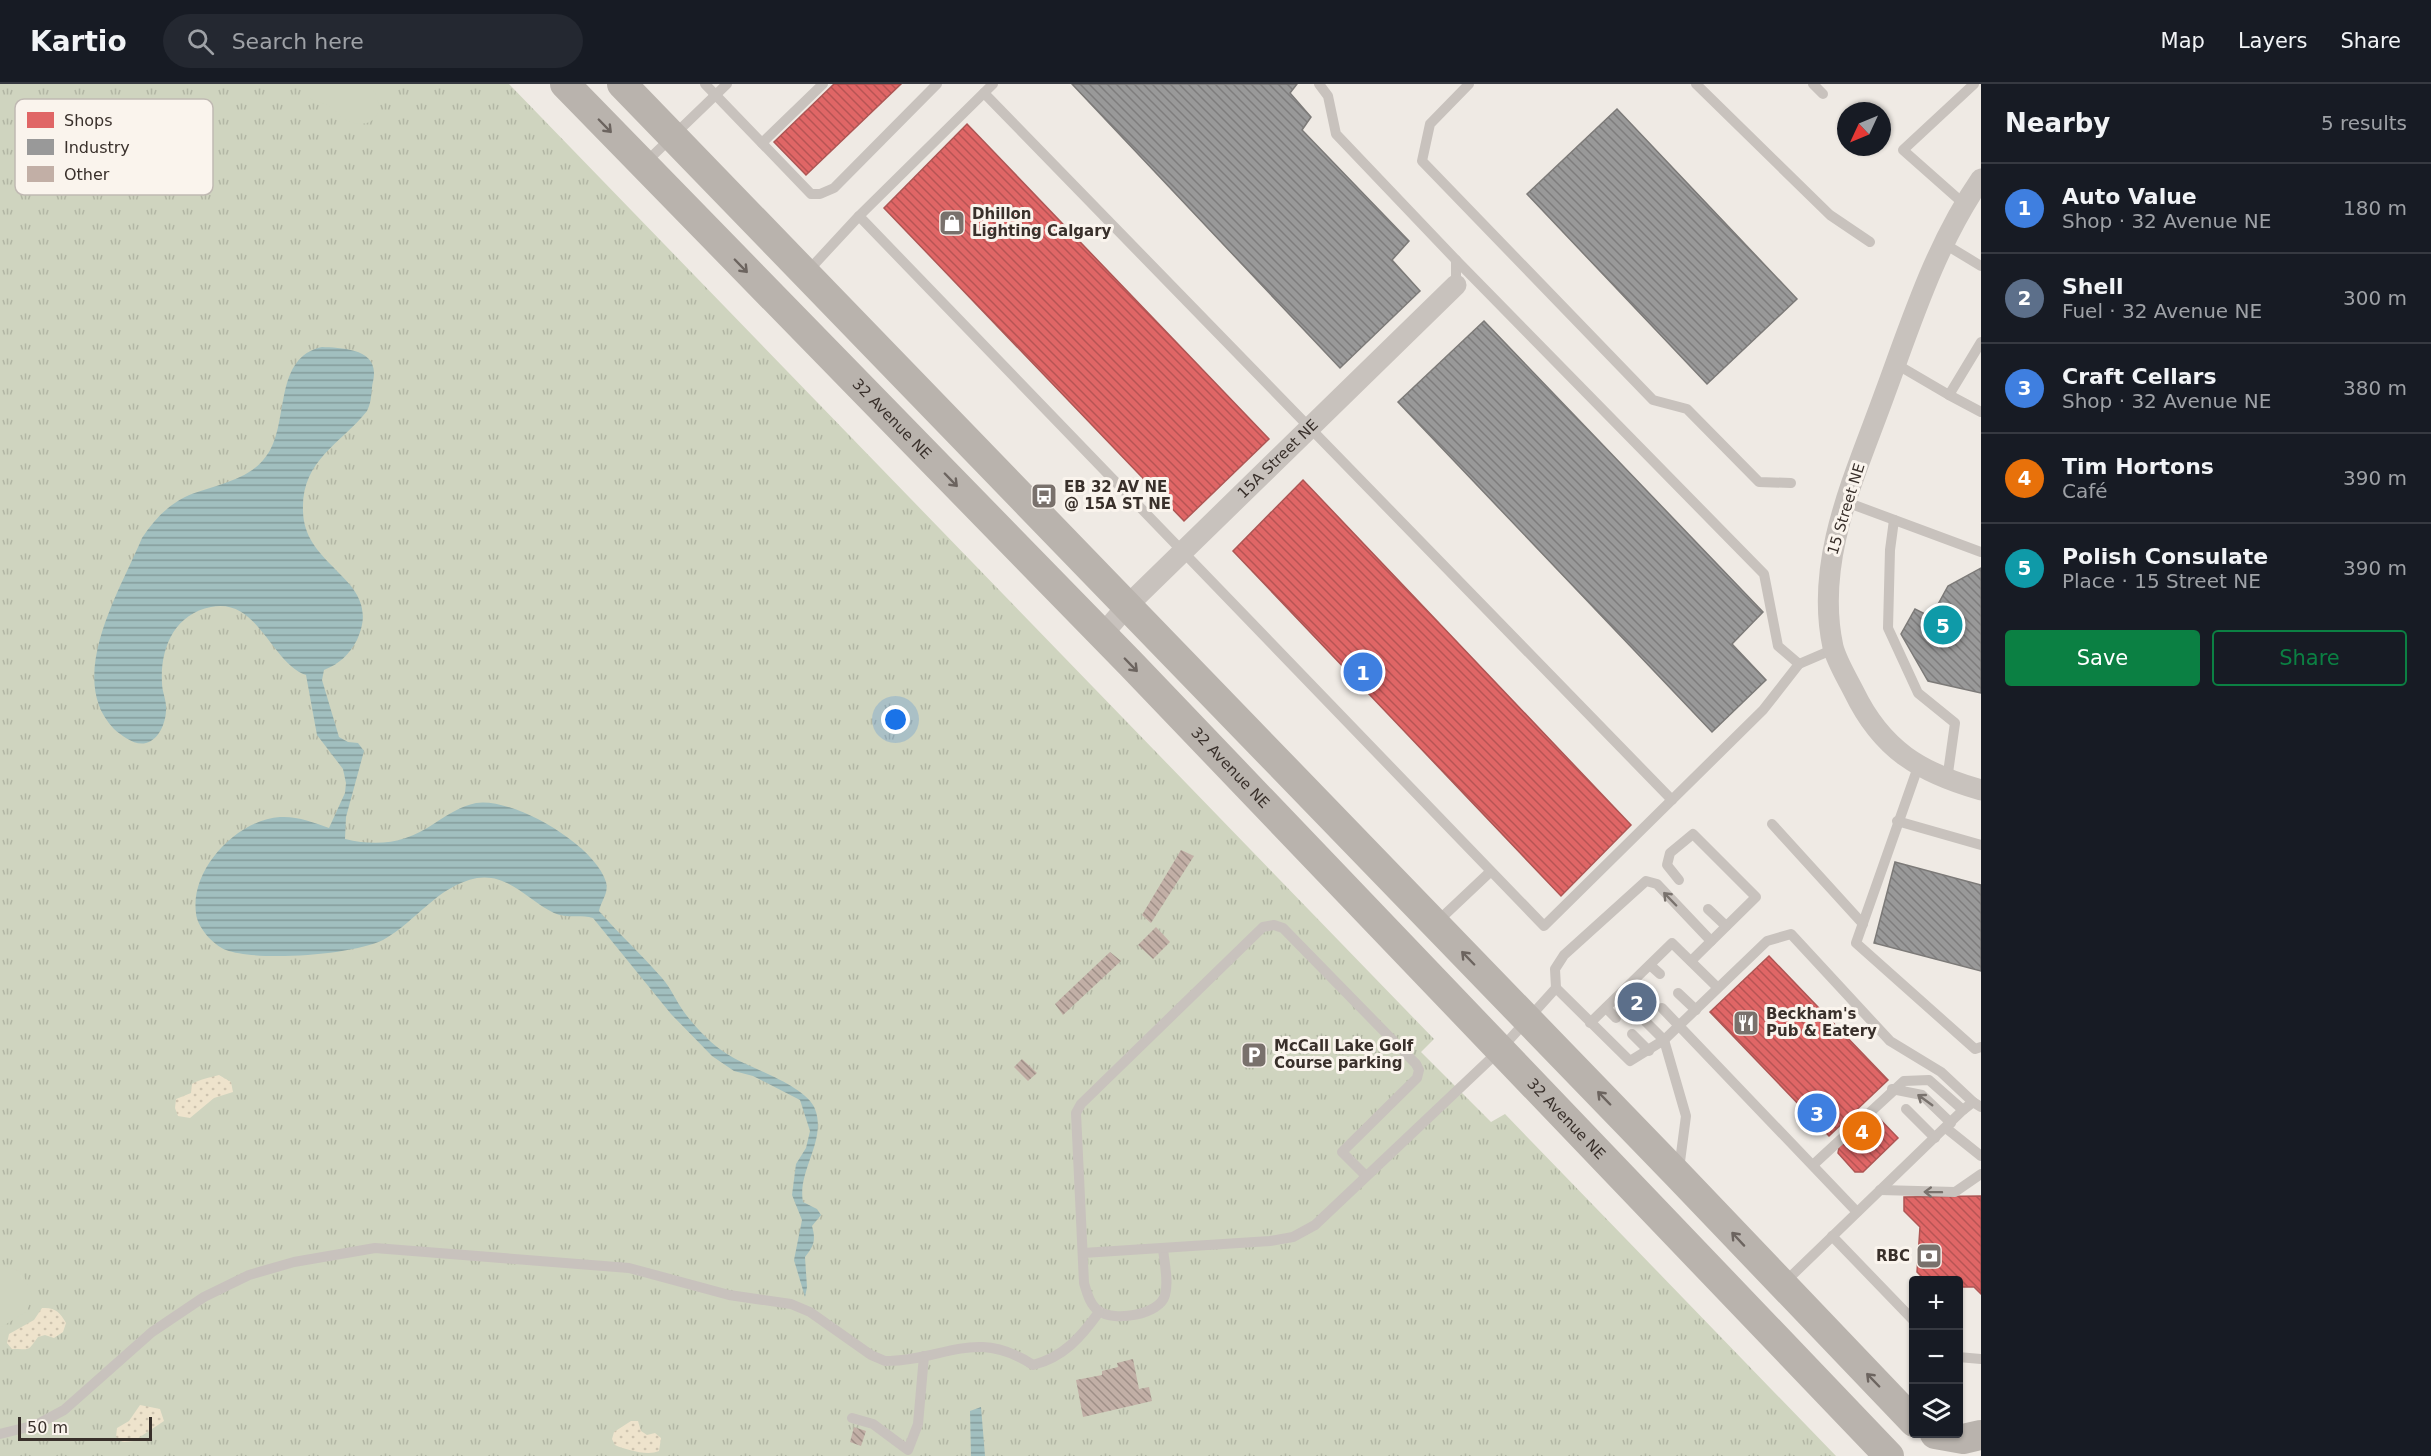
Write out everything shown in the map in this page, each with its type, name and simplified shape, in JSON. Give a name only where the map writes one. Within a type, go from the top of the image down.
[{"type":"main road","name":"32 Avenue NE","points":[[565,84],[1102,635],[1889,1456]]},
{"type":"main road","points":[[622,84],[1678,1175],[1909,1417]]},
{"type":"main road","points":[[1957,1438],[1981,1435]]},
{"type":"main road","points":[[1928,1438],[1945,1456]]},
{"type":"street","name":"15 Street NE","points":[[1981,179],[1964,204],[1943,243],[1896,364],[1846,502],[1832,552],[1826,599],[1834,649],[1863,711],[1891,747],[1918,766],[1947,781],[1981,790]]},
{"type":"street","name":"15A Street NE","points":[[1102,635],[1127,606],[1456,285]]},
{"type":"lane","points":[[705,84],[811,194],[820,194],[834,188],[937,84]]},
{"type":"lane","points":[[643,166],[727,84]]},
{"type":"lane","points":[[762,143],[823,84]]},
{"type":"lane","points":[[805,274],[859,216],[993,84]]},
{"type":"lane","points":[[1319,84],[1328,96],[1336,134],[1456,260],[1764,574],[1778,646],[1799,664]]},
{"type":"lane","points":[[1469,84],[1430,124],[1422,161],[1653,400],[1687,409],[1759,482],[1791,483]]},
{"type":"lane","points":[[1696,84],[1830,215],[1870,242]]},
{"type":"lane","points":[[1814,84],[1823,94]]},
{"type":"lane","points":[[1964,204],[1903,150],[1974,84]]},
{"type":"lane","points":[[984,93],[1672,800]]},
{"type":"lane","points":[[859,216],[1544,926],[1763,710],[1799,664],[1834,649]]},
{"type":"lane","points":[[1943,243],[1981,266]]},
{"type":"lane","points":[[1456,260],[1456,285]]},
{"type":"lane","points":[[1949,395],[1981,342]]},
{"type":"lane","points":[[1896,364],[1981,412]]},
{"type":"lane","points":[[1846,502],[1981,552]]},
{"type":"lane","points":[[1894,520],[1890,550],[1888,628],[1918,693],[1955,723],[1947,781]]},
{"type":"lane","points":[[1918,766],[1856,943],[1975,1049],[1981,1047]]},
{"type":"lane","points":[[1897,821],[1981,846]]},
{"type":"lane","points":[[1773,824],[1863,924]]},
{"type":"lane","points":[[1679,880],[1667,865],[1670,853],[1693,834],[1756,897],[1691,961]]},
{"type":"lane","points":[[1435,924],[1490,872]]},
{"type":"lane","points":[[1711,941],[1656,884],[1646,880],[1564,955],[1555,969],[1556,988],[1630,1061],[1649,1051],[1680,1026],[1767,941],[1791,934],[1890,1041],[1941,1072],[1977,1104],[1963,1110],[1781,1285]]},
{"type":"lane","points":[[1708,909],[1726,926]]},
{"type":"lane","points":[[1163,1248],[1165,1296],[1159,1306],[1139,1314],[1112,1316],[1099,1312],[1088,1299],[1084,1283],[1076,1113],[1087,1099],[1263,927],[1274,925],[1282,928],[1416,1064],[1419,1070],[1417,1078],[1342,1152],[1366,1176]]},
{"type":"lane","points":[[1590,1023],[1672,943],[1718,987]]},
{"type":"lane","points":[[1650,965],[1660,974]]},
{"type":"lane","points":[[1634,980],[1644,989]]},
{"type":"lane","points":[[1083,1253],[1270,1241],[1293,1237],[1315,1224],[1500,1050],[1556,988]]},
{"type":"lane","points":[[1678,993],[1696,1010]]},
{"type":"lane","points":[[1619,996],[1628,1005]]},
{"type":"lane","points":[[1606,1008],[1616,1018]]},
{"type":"lane","points":[[1662,1008],[1857,1212]]},
{"type":"lane","points":[[1645,1022],[1664,1040],[1686,1116],[1678,1175]]},
{"type":"lane","points":[[1632,1034],[1649,1051]]},
{"type":"lane","points":[[1813,1165],[1892,1089],[1904,1081],[1929,1080],[1963,1110]]},
{"type":"lane","points":[[1892,1089],[1922,1095],[1981,1156]]},
{"type":"lane","points":[[1905,1109],[1935,1138]]},
{"type":"lane","points":[[1880,1190],[1955,1192],[1981,1174]]},
{"type":"lane","points":[[1832,1236],[1909,1316]]},
{"type":"lane","points":[[0,1434],[36,1425],[64,1410],[152,1332],[204,1297],[249,1275],[375,1248],[629,1268],[729,1295],[791,1304],[810,1312],[871,1355],[885,1361],[924,1356],[963,1347],[985,1346],[1019,1356],[1034,1365],[1052,1360],[1075,1342],[1099,1312]]},
{"type":"lane","points":[[852,1418],[873,1424],[908,1450],[918,1424],[924,1356]]},
{"type":"lane","points":[[1963,1357],[1981,1359]]},
{"type":"green space","points":[[0,84],[509,84],[1434,1039],[1421,1052],[1491,1122],[1505,1114],[1836,1456],[0,1456]]},
{"type":"green space","points":[[300,84],[368,84],[377,99],[379,107],[377,114],[368,123],[350,122],[328,105],[307,96]]},
{"type":"green space","points":[[0,1264],[22,1272],[32,1295],[27,1311],[0,1328]]},
{"type":"sand","points":[[219,1075],[231,1082],[233,1092],[214,1098],[190,1118],[178,1116],[175,1108],[176,1099],[191,1093],[192,1084]]},
{"type":"sand","points":[[42,1308],[54,1309],[59,1313],[66,1323],[63,1332],[54,1338],[45,1335],[38,1337],[28,1349],[12,1349],[7,1343],[9,1334],[34,1320]]},
{"type":"sand","points":[[140,1405],[160,1409],[164,1421],[134,1441],[123,1442],[116,1437],[117,1428],[129,1421]]},
{"type":"sand","points":[[631,1421],[638,1421],[641,1431],[647,1435],[655,1433],[661,1438],[659,1451],[643,1453],[615,1445],[612,1439],[614,1432]]},
{"type":"water","points":[[322,347],[347,349],[363,354],[373,365],[374,374],[371,400],[367,411],[315,466],[304,493],[303,511],[307,531],[316,547],[352,588],[361,602],[363,619],[357,640],[347,655],[324,670],[322,680],[339,737],[348,742],[358,743],[364,751],[346,817],[345,839],[381,843],[403,839],[424,830],[465,806],[492,803],[510,808],[551,826],[586,853],[599,868],[607,886],[599,911],[662,978],[698,1029],[727,1054],[800,1092],[815,1109],[818,1121],[817,1133],[802,1190],[803,1202],[817,1209],[821,1215],[812,1226],[813,1243],[805,1257],[807,1287],[805,1297],[794,1260],[802,1220],[792,1195],[796,1164],[806,1148],[810,1131],[800,1100],[753,1076],[734,1071],[712,1056],[671,1014],[593,918],[554,913],[508,883],[477,878],[450,888],[383,940],[350,950],[282,956],[241,954],[226,950],[216,944],[199,924],[196,913],[196,896],[209,864],[220,850],[233,837],[264,820],[293,817],[329,828],[345,793],[346,783],[343,769],[317,735],[306,675],[283,658],[263,633],[241,612],[227,607],[211,607],[187,617],[179,625],[167,646],[162,670],[165,720],[155,738],[142,744],[133,742],[114,729],[100,708],[95,685],[96,660],[101,634],[146,532],[161,514],[178,501],[242,476],[261,462],[275,439],[289,376],[296,363],[307,353]]},
{"type":"water","points":[[981,1407],[985,1456],[971,1456],[970,1411]]},
{"type":"building: Shops","points":[[834,84],[901,84],[806,175],[774,142]]},
{"type":"building: Shops","points":[[967,124],[1269,439],[1184,521],[884,208]]},
{"type":"building: Shops","points":[[1303,480],[1631,825],[1561,896],[1233,551]]},
{"type":"building: Shops","points":[[1769,956],[1888,1080],[1829,1136],[1710,1012]]},
{"type":"building: Shops","points":[[1874,1113],[1898,1138],[1863,1172],[1855,1172],[1838,1153],[1839,1147]]},
{"type":"building: Shops","points":[[1981,1196],[1981,1294],[1974,1287],[1963,1287],[1963,1276],[1921,1276],[1917,1272],[1920,1227],[1904,1211],[1904,1197]]},
{"type":"building: Industry","points":[[1072,84],[1297,84],[1290,93],[1311,117],[1302,130],[1409,241],[1392,260],[1420,291],[1340,368]]},
{"type":"building: Industry","points":[[1617,109],[1797,299],[1707,384],[1527,194]]},
{"type":"building: Industry","points":[[1484,321],[1763,612],[1732,644],[1766,680],[1712,732],[1398,402]]},
{"type":"building: Industry","points":[[1981,568],[1981,693],[1928,681],[1901,634],[1915,609],[1931,617],[1948,586]]},
{"type":"building: Industry","points":[[1895,862],[1981,885],[1981,971],[1874,943]]},
{"type":"building: Other","points":[[1181,850],[1194,856],[1151,923],[1142,915]]},
{"type":"building: Other","points":[[1156,927],[1170,942],[1153,959],[1138,945]]},
{"type":"building: Other","points":[[1110,952],[1121,961],[1063,1015],[1055,1004]]},
{"type":"building: Other","points":[[1022,1059],[1037,1073],[1028,1081],[1014,1067]]},
{"type":"building: Other","points":[[1133,1359],[1139,1389],[1149,1387],[1152,1401],[1083,1417],[1076,1380],[1102,1375],[1102,1371],[1118,1367],[1117,1363]]},
{"type":"building: Other","points":[[854,1427],[866,1431],[861,1446],[850,1442]]},
{"type":"place","name":"Dhillon Lighting Calgary","points":[[952,223]]},
{"type":"place","name":"EB 32 AV NE @ 15A ST NE","points":[[1044,496]]},
{"type":"place","name":"Polish Consulate","points":[[1943,625]]},
{"type":"place","name":"Auto Value","points":[[1363,672]]},
{"type":"place","name":"Shell","points":[[1637,1002]]},
{"type":"place","name":"Beckham's Pub & Eatery","points":[[1746,1023]]},
{"type":"place","name":"McCall Lake Golf Course parking","points":[[1254,1055]]},
{"type":"place","name":"Craft Cellars","points":[[1817,1113]]},
{"type":"place","name":"Tim Hortons","points":[[1862,1131]]},
{"type":"place","name":"RBC","points":[[1929,1256]]}]
